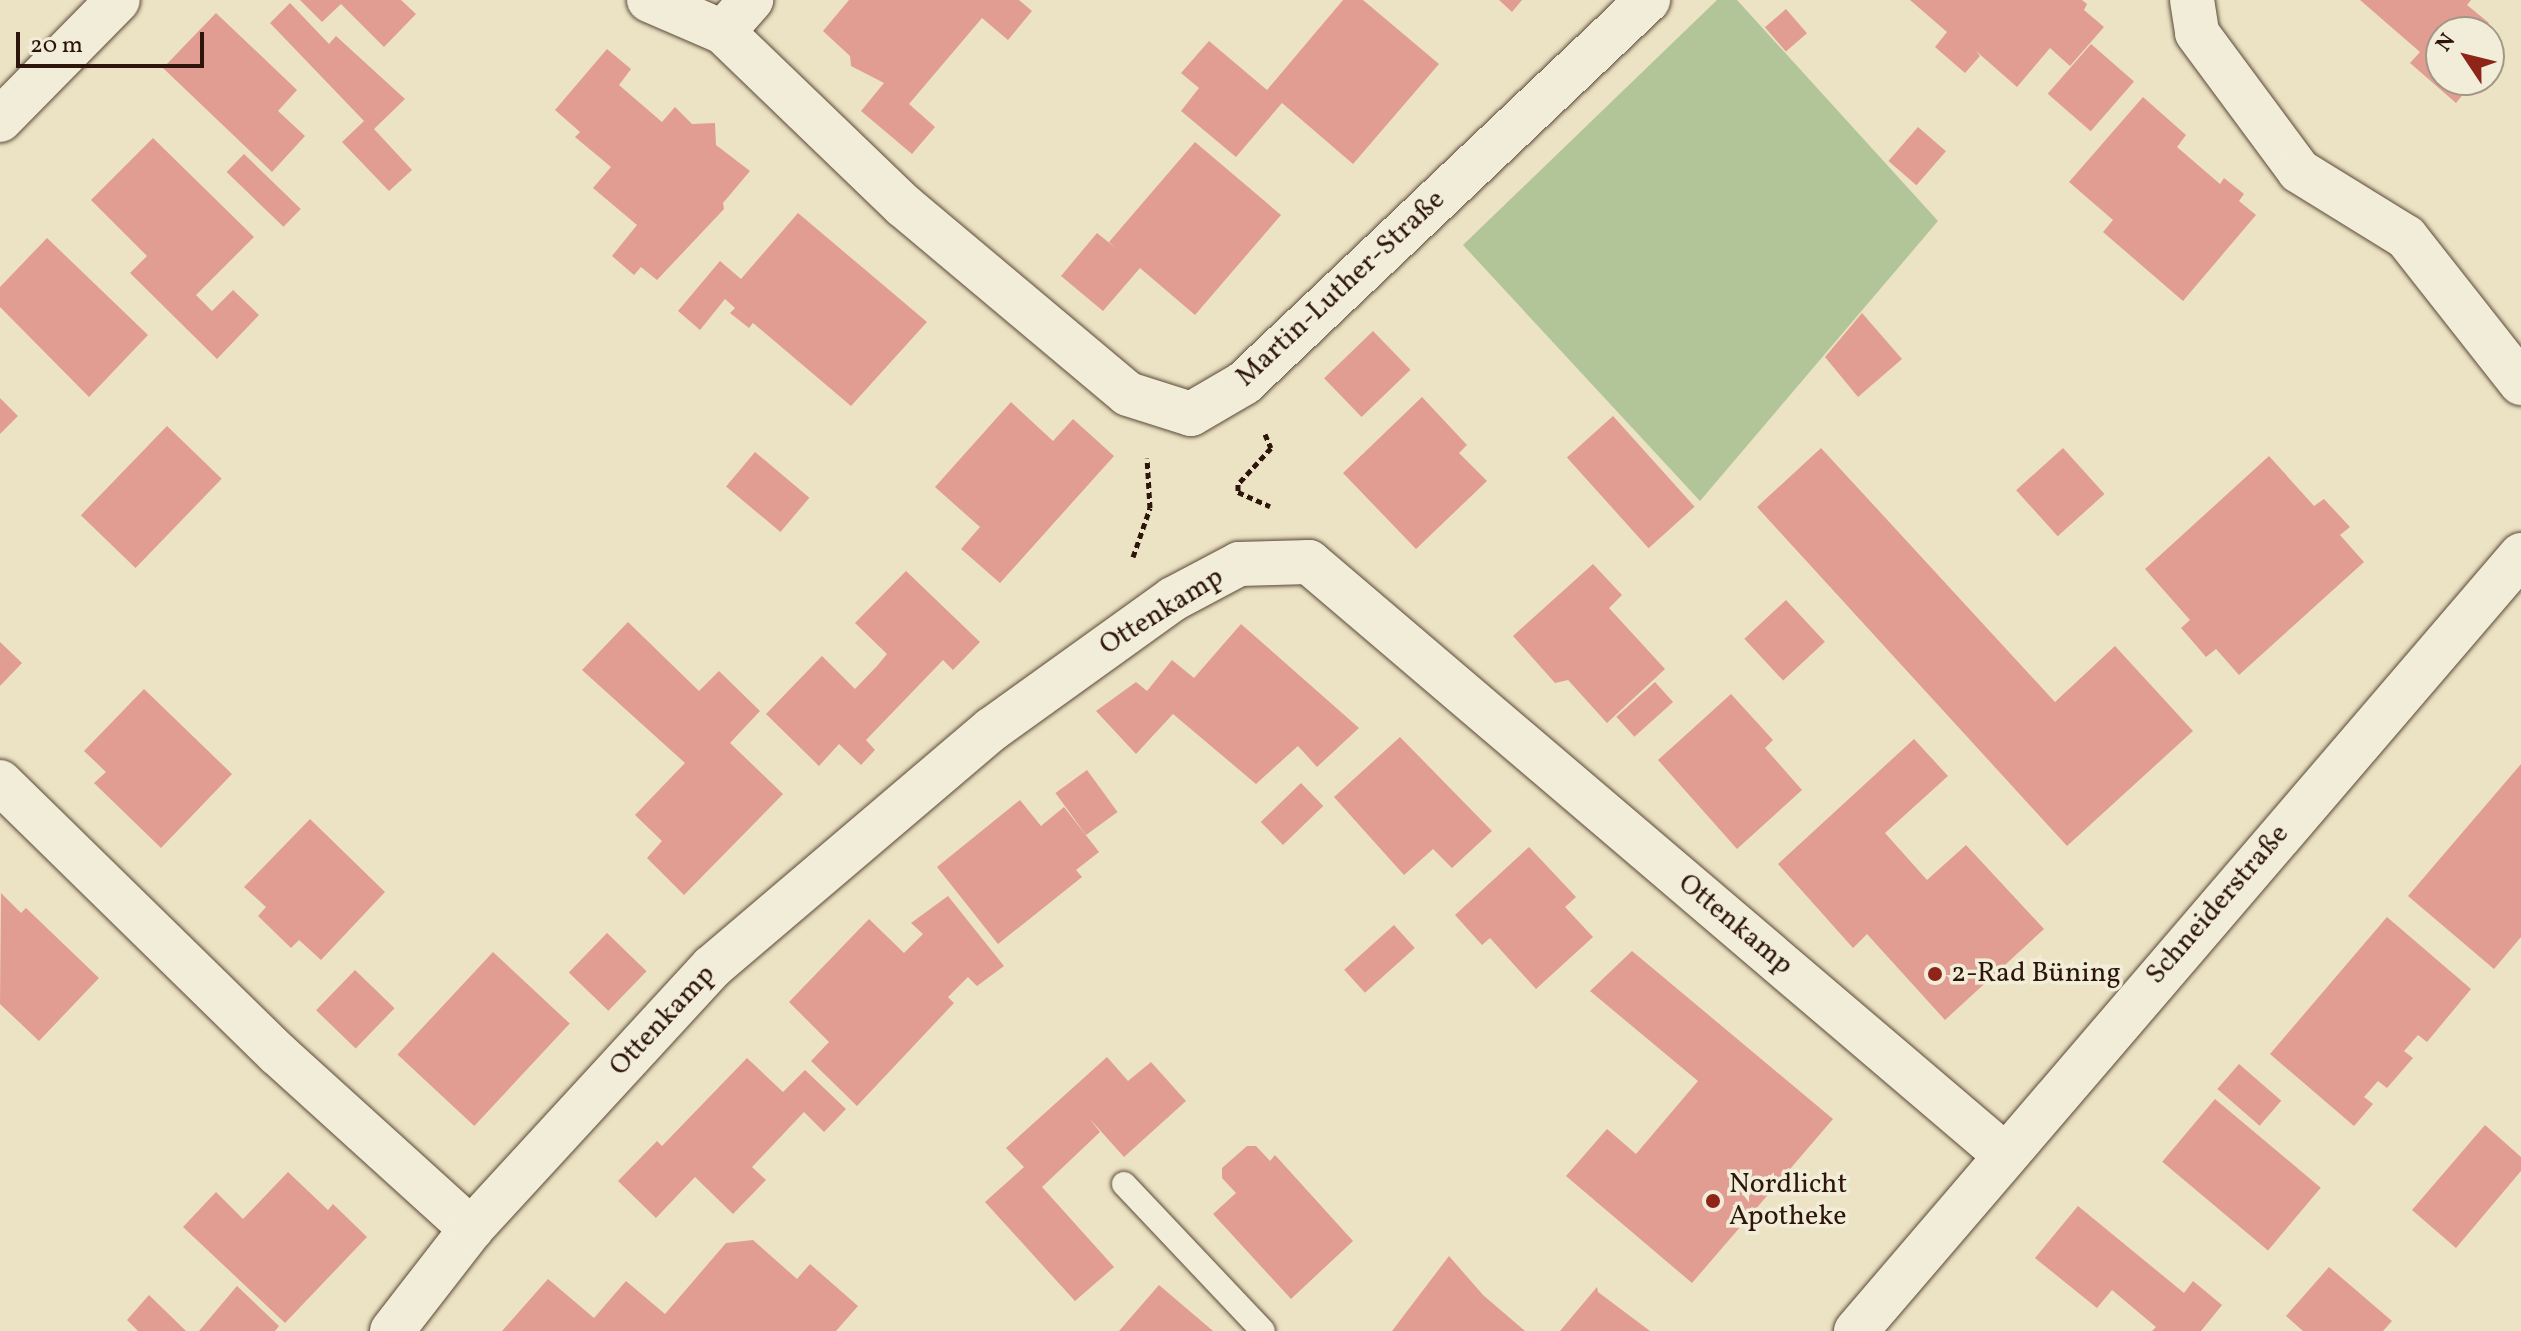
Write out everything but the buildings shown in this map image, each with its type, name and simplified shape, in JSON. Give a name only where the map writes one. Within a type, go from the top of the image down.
[{"type":"street","points":[[0,120],[118,0]]},
{"type":"street","name":"Martin-Luther-Straße","points":[[649,0],[737,16],[904,206],[1128,394],[1191,414],[1244,383],[1648,0]]},
{"type":"street","points":[[2192,0],[2197,33],[2299,171],[2406,237],[2521,383]]},
{"type":"street","name":"Schneiderstraße","points":[[1856,1331],[2521,555]]},
{"type":"street","name":"Ottenkamp","points":[[392,1331],[471,1229],[712,967],[992,729],[1173,599],[1239,564],[1309,562],[2005,1155]]},
{"type":"street","points":[[0,782],[278,1054],[471,1229]]},
{"type":"lane","points":[[1124,1184],[1263,1331]]},
{"type":"path","points":[[1244,383],[1271,448],[1238,484],[1238,492],[1290,515],[1309,562]]},
{"type":"path","points":[[1142,537],[1150,508],[1148,466]]},
{"type":"green space","points":[[1717,0],[1737,0],[1938,221],[1700,501],[1463,245]]},
{"type":"place","name":"2-Rad Büning","points":[[1935,974]]},
{"type":"place","name":"Nordlicht Apotheke","points":[[1713,1201]]}]
